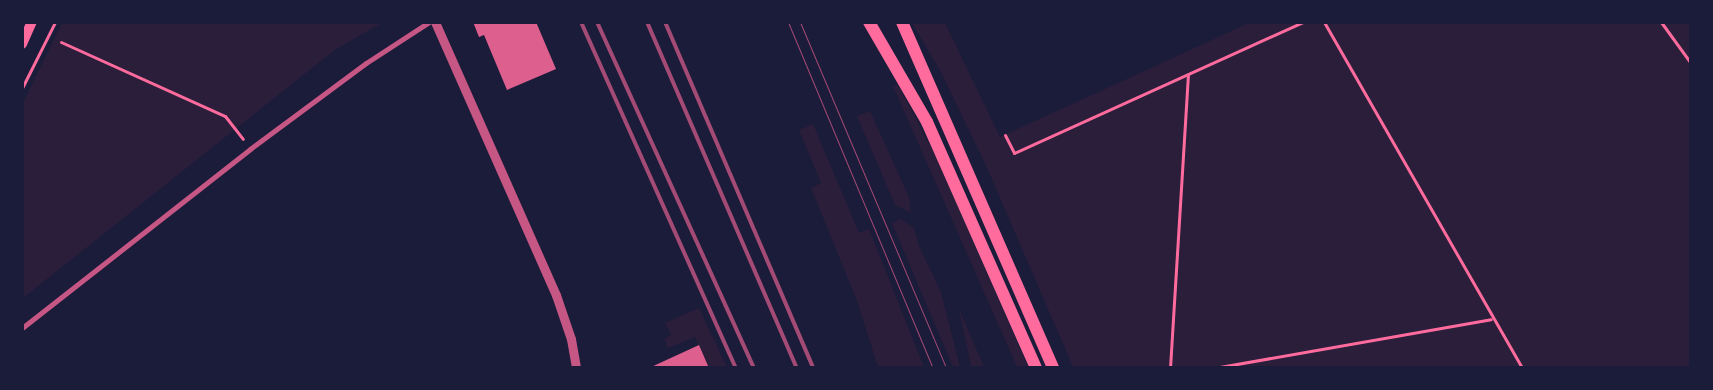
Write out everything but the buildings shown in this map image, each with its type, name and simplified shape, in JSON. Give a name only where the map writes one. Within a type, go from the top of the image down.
[{"type":"main road","points":[[22,44],[32,22]]},
{"type":"main road","points":[[869,22],[927,122],[1036,368]]},
{"type":"main road","points":[[902,22],[1053,368]]},
{"type":"street","points":[[22,328],[250,149],[366,63],[429,22]]},
{"type":"street","points":[[435,22],[556,295],[571,339],[576,368]]},
{"type":"path","points":[[22,88],[54,22]]},
{"type":"path","points":[[1005,135],[1014,153],[1303,22]]},
{"type":"path","points":[[1324,22],[1491,319],[1522,368]]},
{"type":"path","points":[[1661,22],[1690,62]]},
{"type":"path","points":[[60,42],[225,116],[250,149]]},
{"type":"path","points":[[1170,368],[1188,75]]},
{"type":"path","points":[[1214,368],[1491,319]]},
{"type":"shaded area","points":[[62,23],[382,23],[336,49],[23,298],[22,105]]},
{"type":"shaded area","points":[[912,23],[945,23],[1000,137],[1249,23],[1690,23],[1690,367],[1073,367],[988,170],[941,72]]},
{"type":"shaded area","points":[[898,85],[936,157],[1028,367],[1017,367],[893,86]]},
{"type":"shaded area","points":[[870,111],[909,197],[911,213],[895,205],[857,116]]},
{"type":"shaded area","points":[[813,124],[859,233],[869,229],[924,367],[878,367],[857,301],[811,188],[821,183],[799,130]]},
{"type":"shaded area","points":[[901,219],[914,228],[919,246],[941,292],[960,367],[953,367],[892,223]]},
{"type":"shaded area","points":[[699,308],[727,367],[709,367],[695,337],[668,348],[664,339],[671,335],[665,323]]},
{"type":"shaded area","points":[[959,309],[981,360],[984,367],[971,367]]},
{"type":"tram line","points":[[788,22],[933,368]]},
{"type":"tram line","points":[[800,22],[946,368]]},
{"type":"railway","points":[[581,22],[736,368]]},
{"type":"railway","points":[[597,22],[754,368]]},
{"type":"railway","points":[[647,22],[797,368]]},
{"type":"railway","points":[[665,22],[813,368]]}]
